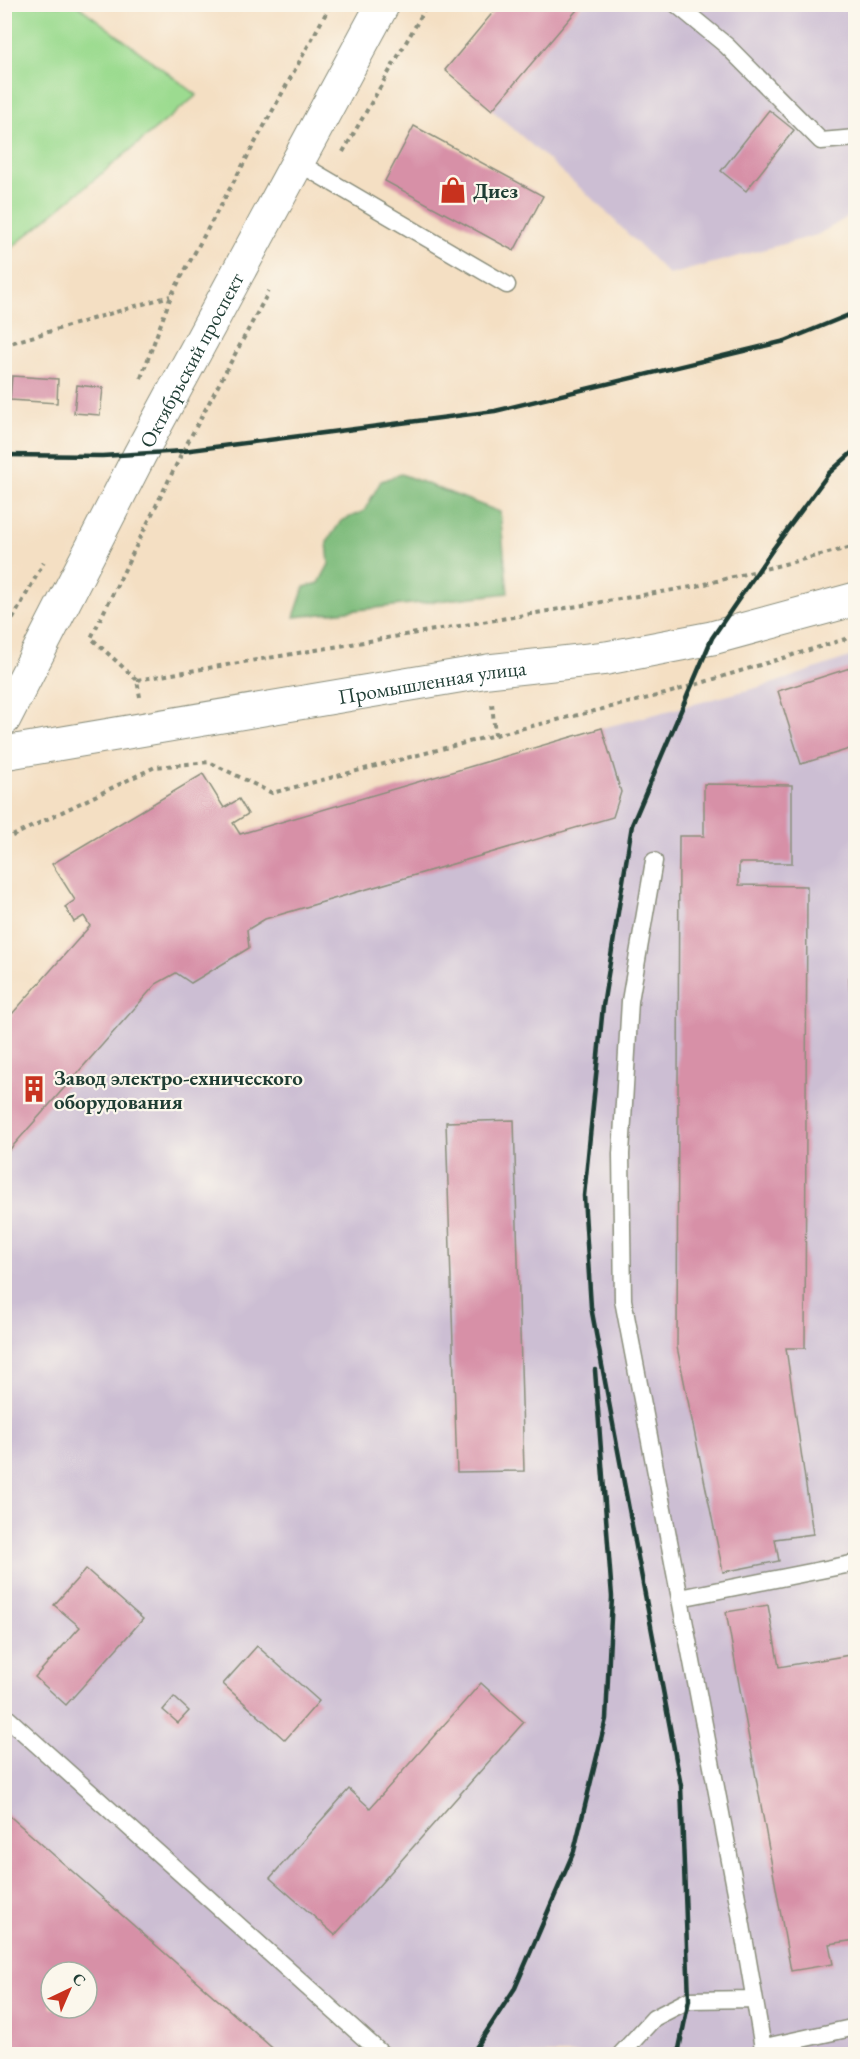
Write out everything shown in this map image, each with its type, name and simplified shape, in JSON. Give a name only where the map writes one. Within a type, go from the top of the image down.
[{"type":"main road","name":"Октябрьский проспект","points":[[4,719],[140,454],[383,4]]},
{"type":"main road","name":"Промышленная улица","points":[[4,753],[488,671],[630,654],[712,638],[855,600]]},
{"type":"lane","points":[[676,4],[727,46],[821,141],[855,138]]},
{"type":"lane","points":[[297,162],[507,285]]},
{"type":"lane","points":[[654,861],[630,1001],[621,1155],[623,1300],[740,1908],[753,1999],[764,2051],[855,2027]]},
{"type":"lane","points":[[680,1598],[855,1563]]},
{"type":"lane","points":[[4,1715],[382,2055]]},
{"type":"lane","points":[[621,2055],[654,2018],[689,2000],[753,1999]]},
{"type":"path","points":[[138,383],[148,362],[171,296],[331,4]]},
{"type":"path","points":[[328,179],[428,4]]},
{"type":"path","points":[[272,284],[183,451],[91,638],[137,680],[697,586],[855,546]]},
{"type":"path","points":[[4,345],[171,296]]},
{"type":"path","points":[[4,635],[48,556]]},
{"type":"path","points":[[4,840],[155,767],[210,762],[272,793],[665,694],[855,636]]},
{"type":"path","points":[[488,671],[495,735]]},
{"type":"shaded area","points":[[582,5],[855,5],[855,213],[817,235],[669,275],[597,203],[492,110]]},
{"type":"shaded area","points":[[855,655],[855,2054],[5,2054],[5,1023],[240,834],[602,728],[771,684]]},
{"type":"green space","points":[[5,4],[77,5],[197,95],[5,253]]},
{"type":"green space","points":[[401,474],[500,512],[508,593],[294,617],[304,587],[319,583],[329,564],[327,542],[341,521],[364,511],[381,481]]},
{"type":"building","points":[[500,4],[582,4],[492,110],[445,70]]},
{"type":"building","points":[[769,110],[794,130],[746,191],[721,171]]},
{"type":"building","points":[[414,126],[543,196],[514,251],[385,181]]},
{"type":"building","points":[[12,376],[58,379],[57,403],[10,400]]},
{"type":"building","points":[[77,385],[103,388],[100,415],[74,413]]},
{"type":"building","points":[[856,666],[856,747],[801,764],[778,691]]},
{"type":"building","points":[[602,728],[621,792],[613,817],[265,919],[247,930],[249,948],[191,983],[176,973],[156,984],[4,1156],[4,1023],[90,926],[84,916],[74,922],[65,907],[75,900],[52,864],[203,774],[224,808],[239,799],[248,814],[233,823],[240,834]]},
{"type":"building","points":[[704,784],[792,785],[792,863],[739,863],[739,885],[807,886],[805,1348],[786,1348],[813,1534],[775,1539],[779,1561],[723,1572],[677,1347],[679,836],[704,836]]},
{"type":"building","points":[[856,977],[856,1034],[852,1034],[849,978]]},
{"type":"building","points":[[514,1120],[524,1471],[457,1472],[446,1122]]},
{"type":"building","points":[[86,1569],[143,1619],[66,1705],[35,1677],[80,1627],[54,1605]]},
{"type":"building","points":[[768,1605],[779,1667],[856,1654],[856,1940],[829,1944],[833,1964],[791,1971],[726,1612]]},
{"type":"building","points":[[257,1646],[319,1701],[285,1740],[223,1684]]},
{"type":"building","points":[[481,1683],[524,1722],[335,1935],[270,1878],[349,1789],[370,1808]]},
{"type":"building","points":[[174,1697],[189,1711],[178,1723],[163,1710]]},
{"type":"building","points":[[4,1811],[279,2054],[4,2054]]},
{"type":"railway","points":[[4,455],[102,456],[183,451],[495,411],[785,341],[856,312]]},
{"type":"railway","points":[[678,2054],[689,2000],[681,1786],[591,1307],[584,1196],[603,1006],[632,825],[712,638],[829,473],[856,449]]},
{"type":"railway","points":[[472,2054],[515,1988],[574,1851],[606,1719],[612,1597],[595,1370]]},
{"type":"place","name":"Диез","points":[[453,190]]},
{"type":"place","name":"Завод электро-ехнического оборудования","points":[[34,1089]]}]
